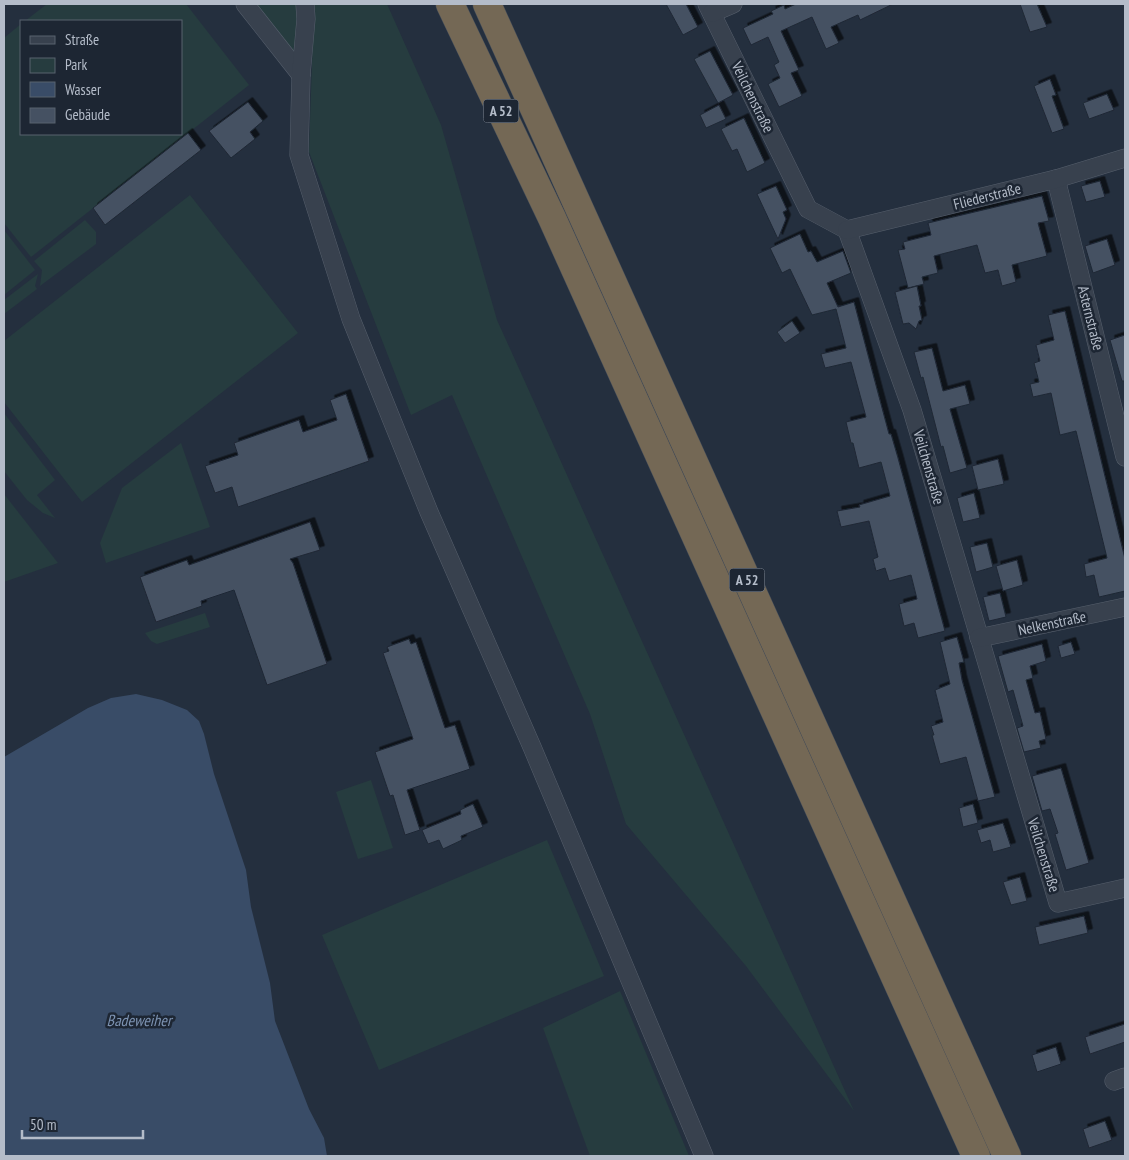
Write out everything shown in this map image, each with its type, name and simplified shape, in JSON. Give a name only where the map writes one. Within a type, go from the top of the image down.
[{"type":"highway","name":"A 52","points":[[450,4],[552,218],[976,1156]]},
{"type":"highway","name":"A 52","points":[[487,4],[1007,1156]]},
{"type":"street","points":[[245,4],[301,75]]},
{"type":"street","points":[[306,4],[301,75],[299,155],[350,319],[429,512],[536,756],[704,1156]]},
{"type":"street","points":[[710,8],[733,4]]},
{"type":"street","name":"Veilchenstraße","points":[[710,8],[808,209],[847,230],[912,410],[1058,903],[1125,888]]},
{"type":"street","name":"Fliederstraße","points":[[847,230],[1056,179],[1125,158]]},
{"type":"street","name":"Asternstraße","points":[[1056,179],[1117,388],[1125,457]]},
{"type":"street","name":"Nelkenstraße","points":[[979,638],[1125,607]]},
{"type":"green space","points":[[47,4],[186,4],[249,85],[31,257],[4,223],[4,38],[20,25],[20,135],[182,135],[182,20],[26,20]]},
{"type":"green space","points":[[253,4],[299,4],[296,58]]},
{"type":"green space","points":[[314,4],[387,4],[441,125],[497,320],[854,1111],[746,966],[626,824],[590,714],[452,395],[411,415],[309,152]]},
{"type":"green space","points":[[190,195],[298,333],[82,502],[4,402],[4,341]]},
{"type":"green space","points":[[85,220],[96,232],[96,244],[40,286],[42,270],[34,261]]},
{"type":"green space","points":[[4,230],[35,270],[4,295]]},
{"type":"green space","points":[[38,274],[35,286],[37,289],[4,314],[4,300]]},
{"type":"green space","points":[[4,413],[55,480],[37,495],[55,518],[43,513],[27,500],[4,471]]},
{"type":"green space","points":[[181,443],[210,527],[106,563],[100,543],[122,488]]},
{"type":"green space","points":[[4,494],[58,563],[4,582]]},
{"type":"green space","points":[[205,613],[210,627],[157,644],[151,641],[145,633]]},
{"type":"green space","points":[[371,780],[393,848],[358,859],[336,792]]},
{"type":"green space","points":[[547,840],[604,976],[379,1070],[322,935]]},
{"type":"green space","points":[[620,991],[689,1156],[590,1156],[543,1028]]},
{"type":"water","name":"Badeweiher","points":[[136,694],[162,700],[187,710],[199,721],[214,774],[246,870],[251,907],[270,983],[275,1021],[309,1109],[324,1138],[327,1156],[4,1156],[4,757],[88,708],[111,698]]},
{"type":"building","points":[[666,4],[686,4],[698,27],[683,35]]},
{"type":"building","points":[[796,4],[893,4],[860,20],[858,15],[831,27],[839,43],[826,49],[812,17],[781,31],[799,70],[791,73],[802,96],[779,107],[768,84],[780,78],[774,65],[779,62],[768,37],[751,45],[743,28],[773,14],[771,11],[784,5],[785,9]]},
{"type":"building","points":[[1020,4],[1037,4],[1047,27],[1030,32]]},
{"type":"building","points":[[710,51],[733,95],[718,103],[694,59]]},
{"type":"building","points":[[1050,79],[1056,95],[1052,96],[1064,129],[1052,133],[1034,86]]},
{"type":"building","points":[[1107,94],[1114,110],[1089,119],[1083,103]]},
{"type":"building","points":[[248,102],[263,121],[250,132],[255,139],[231,158],[209,131]]},
{"type":"building","points":[[719,105],[726,119],[706,128],[700,115]]},
{"type":"building","points":[[744,118],[765,163],[747,172],[737,149],[732,151],[721,129]]},
{"type":"building","points":[[188,133],[201,150],[105,225],[93,208]]},
{"type":"building","points":[[1100,181],[1105,197],[1086,202],[1081,186]]},
{"type":"building","points":[[776,186],[787,210],[783,212],[786,219],[778,239],[757,194]]},
{"type":"building","points":[[1042,196],[1049,221],[1038,223],[1047,256],[1012,265],[1016,282],[1002,286],[998,270],[985,273],[977,245],[934,256],[938,273],[922,277],[924,284],[908,288],[898,250],[905,249],[903,242],[931,235],[928,223]]},
{"type":"building","points":[[800,234],[808,252],[811,251],[817,262],[843,251],[851,273],[827,283],[838,307],[854,302],[945,631],[918,638],[914,623],[904,626],[899,604],[917,599],[911,575],[889,581],[885,568],[876,571],[873,559],[878,557],[869,521],[841,527],[837,511],[860,507],[859,505],[890,496],[881,462],[859,468],[853,443],[851,443],[846,422],[866,417],[851,362],[825,368],[821,354],[846,348],[836,309],[812,315],[790,269],[782,273],[770,248]]},
{"type":"building","points":[[1107,239],[1115,265],[1093,273],[1085,246]]},
{"type":"building","points":[[917,286],[922,320],[919,321],[916,329],[909,323],[903,324],[895,292]]},
{"type":"building","points":[[1065,311],[1125,559],[1125,591],[1099,597],[1094,575],[1086,577],[1084,564],[1107,558],[1076,431],[1060,435],[1051,393],[1033,397],[1030,384],[1039,382],[1034,363],[1040,361],[1036,345],[1054,340],[1048,315]]},
{"type":"building","points":[[792,321],[800,333],[785,343],[777,332]]},
{"type":"building","points":[[1125,335],[1125,381],[1122,381],[1110,340]]},
{"type":"building","points":[[932,348],[943,391],[965,385],[970,404],[950,409],[967,468],[950,473],[914,352]]},
{"type":"building","points":[[346,394],[369,461],[238,507],[232,487],[215,493],[205,466],[238,455],[234,443],[299,420],[303,432],[337,420],[330,400]]},
{"type":"building","points":[[998,459],[1004,484],[978,490],[972,466]]},
{"type":"building","points":[[974,493],[980,518],[963,522],[957,498]]},
{"type":"building","points":[[310,522],[320,550],[290,559],[293,563],[327,664],[267,685],[234,590],[201,601],[202,606],[156,622],[140,577],[187,560],[189,565]]},
{"type":"building","points":[[987,543],[993,567],[976,572],[970,547]]},
{"type":"building","points":[[1017,560],[1023,585],[1003,591],[996,566]]},
{"type":"building","points":[[1000,593],[1006,617],[989,621],[983,597]]},
{"type":"building","points":[[957,637],[964,662],[959,663],[962,680],[995,797],[978,801],[966,757],[940,764],[932,735],[934,735],[931,726],[943,722],[935,690],[950,684],[940,642]]},
{"type":"building","points":[[409,639],[411,644],[416,642],[445,728],[455,725],[470,769],[407,790],[420,830],[405,835],[393,795],[390,796],[375,752],[413,739],[383,653],[389,651],[387,647]]},
{"type":"building","points":[[1071,642],[1075,654],[1061,658],[1058,646]]},
{"type":"building","points":[[1042,644],[1046,661],[1030,666],[1033,678],[1026,680],[1035,713],[1040,712],[1046,739],[1039,741],[1041,748],[1024,752],[1017,728],[1023,726],[1013,690],[1008,692],[998,656]]},
{"type":"building","points":[[1061,768],[1089,863],[1066,870],[1055,834],[1058,833],[1050,809],[1042,811],[1032,776]]},
{"type":"building","points":[[473,804],[483,827],[461,836],[462,840],[443,849],[439,840],[428,844],[422,830],[461,814],[460,810]]},
{"type":"building","points":[[973,804],[978,823],[963,827],[959,808]]},
{"type":"building","points":[[1003,823],[1011,847],[993,852],[990,840],[981,843],[977,830]]},
{"type":"building","points":[[1020,877],[1027,901],[1011,905],[1003,882]]},
{"type":"building","points":[[1084,916],[1088,933],[1039,945],[1035,927]]},
{"type":"building","points":[[1125,1024],[1125,1042],[1090,1054],[1085,1037]]},
{"type":"building","points":[[1056,1047],[1061,1064],[1037,1072],[1032,1055]]},
{"type":"building","points":[[1105,1121],[1112,1140],[1089,1148],[1083,1129]]}]
